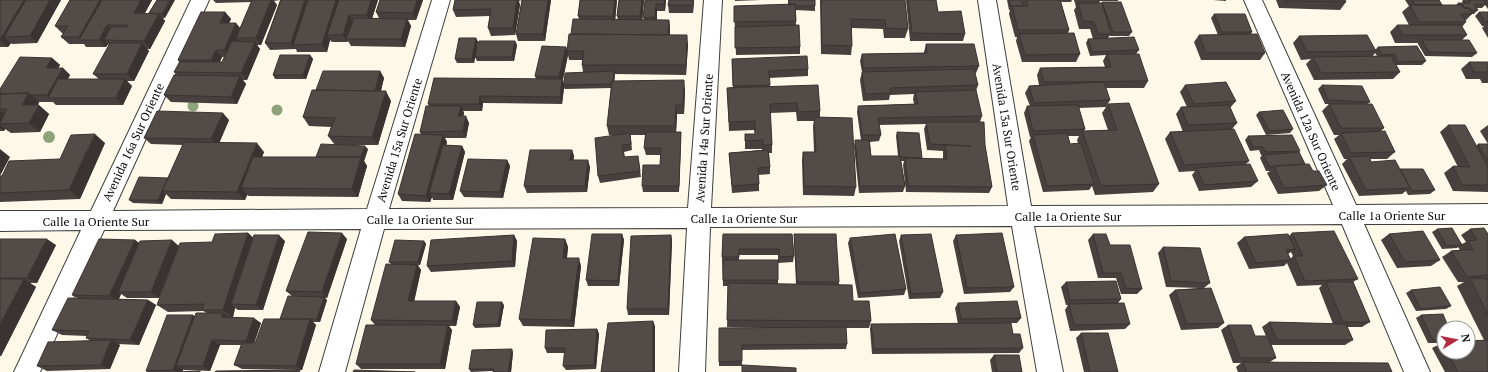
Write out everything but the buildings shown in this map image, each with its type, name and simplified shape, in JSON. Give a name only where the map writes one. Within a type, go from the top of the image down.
[{"type":"street","name":"Avenida 16a Sur Oriente","points":[[27,372],[200,0]]},
{"type":"street","name":"Avenida 15a Sur Oriente","points":[[332,372],[375,219],[441,0]]},
{"type":"street","name":"Avenida 14a Sur Oriente","points":[[692,372],[699,218],[712,0]]},
{"type":"street","name":"Avenida 13a Sur Oriente","points":[[987,0],[1021,216],[1050,372]]},
{"type":"street","name":"Avenida 12a Sur Oriente","points":[[1252,0],[1349,215],[1417,372]]},
{"type":"street","name":"Calle 1a Oriente Sur","points":[[0,221],[1488,214]]}]
